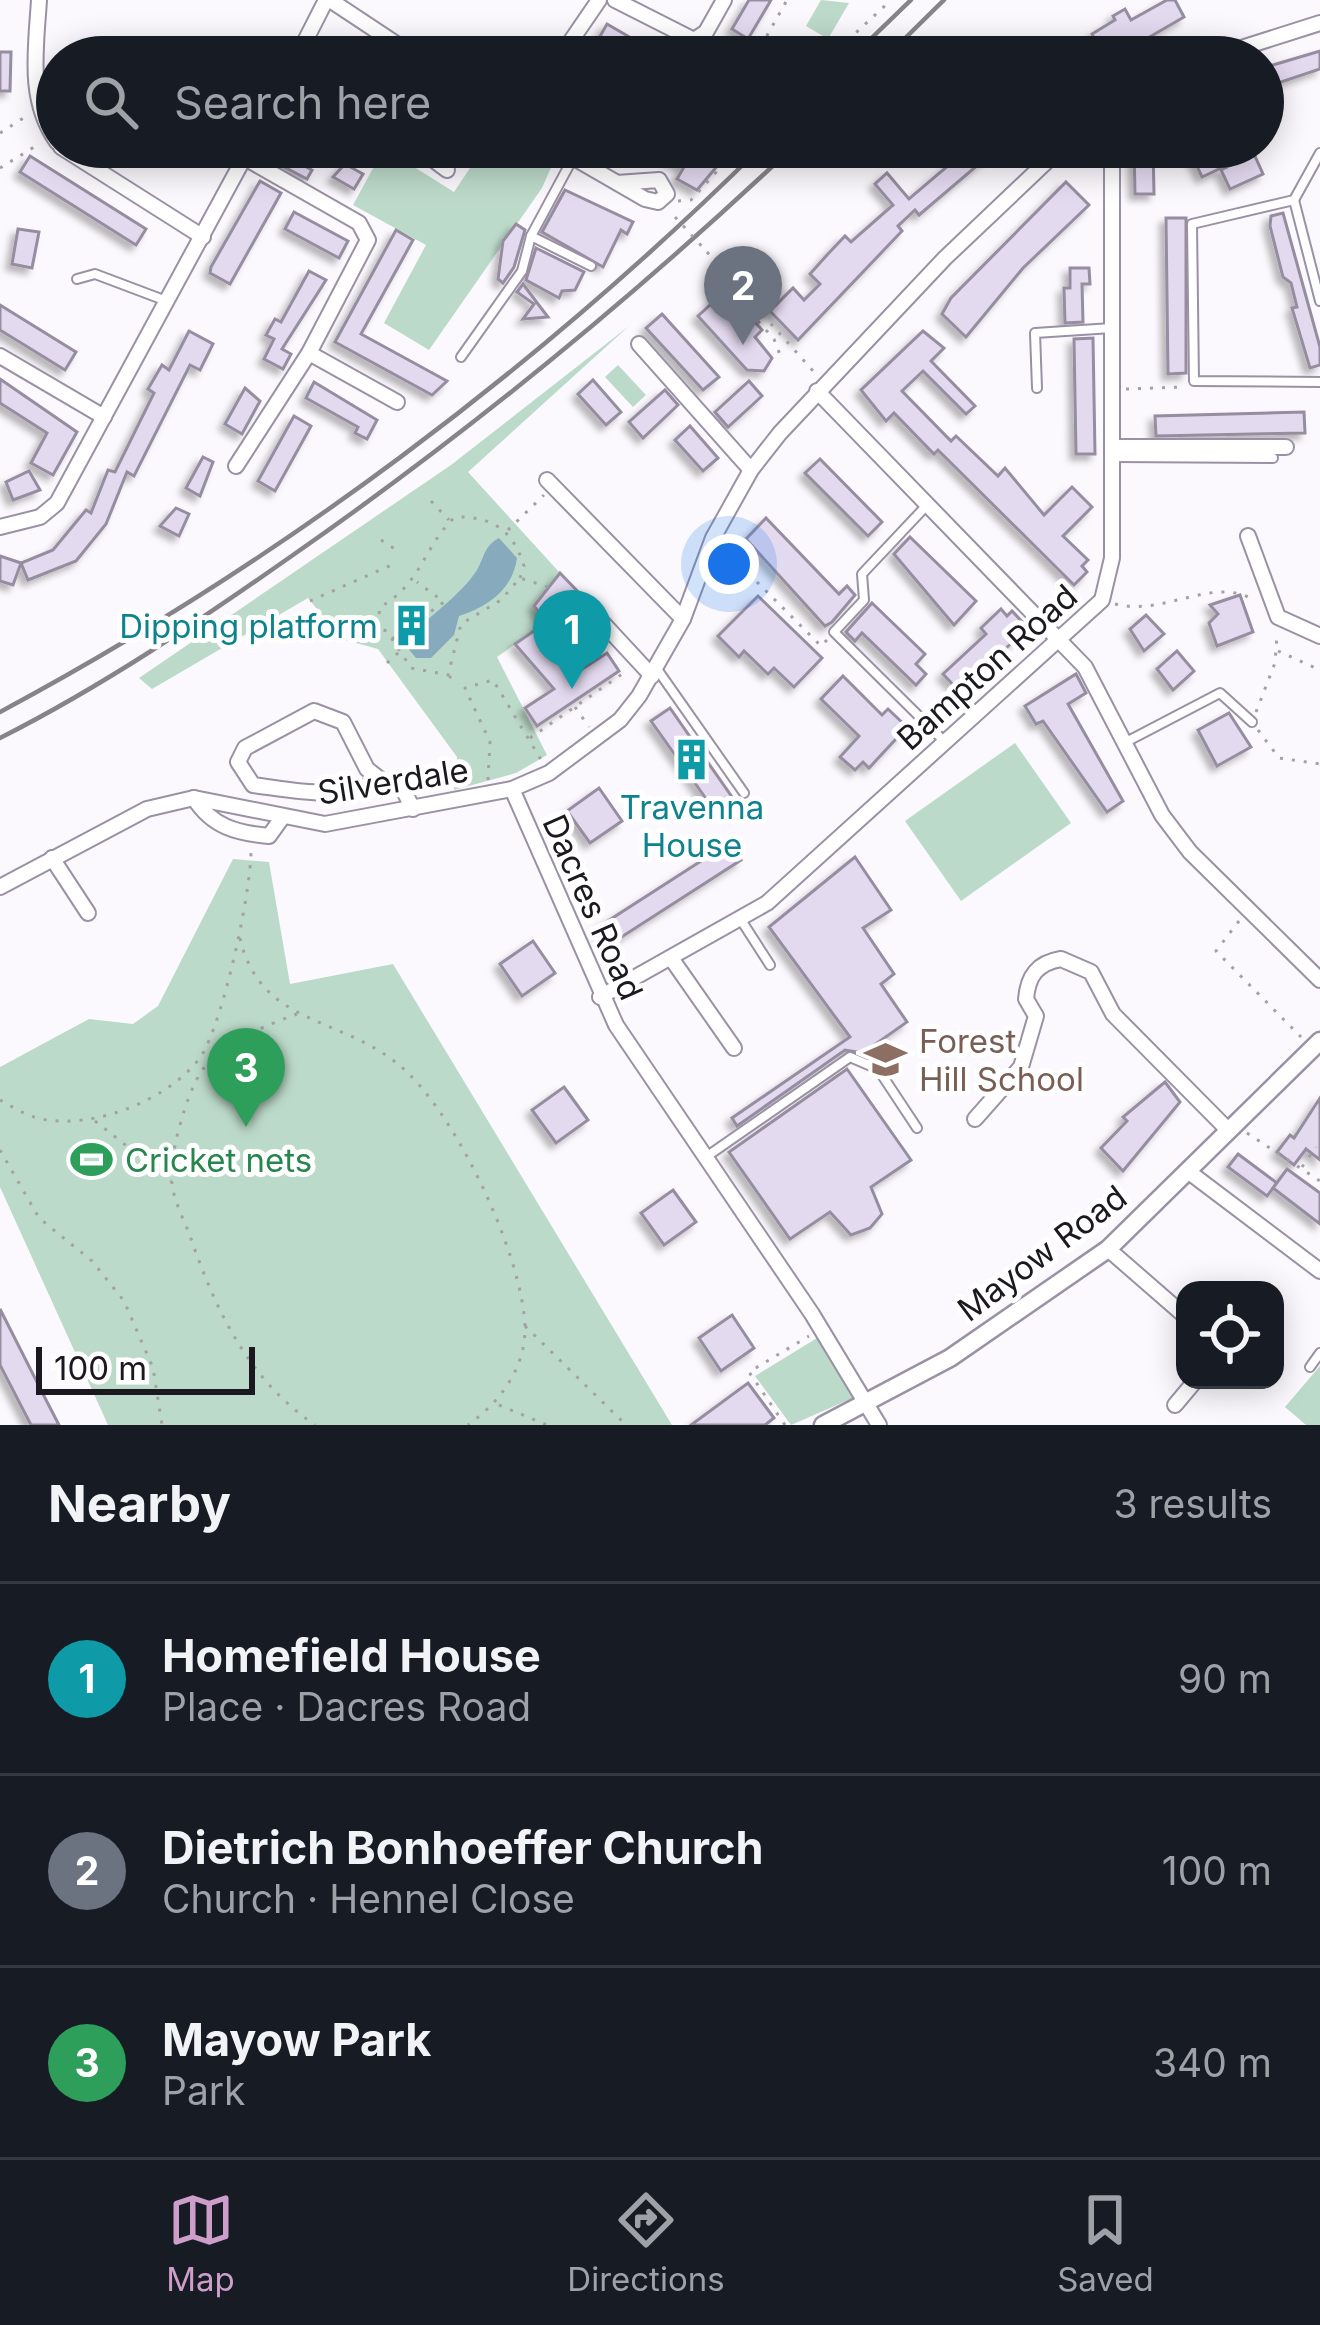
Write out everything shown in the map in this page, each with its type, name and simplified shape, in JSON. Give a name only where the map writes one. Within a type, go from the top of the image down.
[{"type":"street","points":[[37,36],[39,0]]},
{"type":"street","points":[[308,36],[328,0],[384,36]]},
{"type":"street","points":[[576,36],[599,0]]},
{"type":"street","points":[[616,0],[682,36]]},
{"type":"street","points":[[702,36],[724,0]]},
{"type":"street","points":[[1279,36],[1320,23]]},
{"type":"street","points":[[97,168],[203,237]]},
{"type":"street","points":[[0,527],[40,517],[57,503],[240,168]]},
{"type":"street","points":[[236,466],[308,353],[367,235],[358,223],[272,168]]},
{"type":"street","points":[[591,168],[617,183]]},
{"type":"street","name":"Dacres Road","points":[[879,1425],[821,1328],[600,997],[512,789],[549,773],[632,707],[683,619],[713,538],[751,470],[820,387],[1038,168]]},
{"type":"street","name":"Bampton Road","points":[[600,997],[767,903],[1102,600],[1112,558],[1112,168]]},
{"type":"street","points":[[639,344],[751,470]]},
{"type":"street","points":[[308,353],[397,402]]},
{"type":"street","points":[[0,356],[104,417]]},
{"type":"street","points":[[820,387],[1085,667],[1162,815],[1320,980]]},
{"type":"street","points":[[1114,452],[1280,452]]},
{"type":"street","points":[[550,484],[683,619]]},
{"type":"street","points":[[1248,536],[1278,617],[1320,636]]},
{"type":"street","points":[[588,607],[654,672]]},
{"type":"street","points":[[381,780],[353,794],[291,791],[253,785],[238,762],[245,748],[314,711],[343,722],[368,769],[404,791],[413,809]]},
{"type":"street","name":"Silverdale","points":[[0,887],[147,809],[194,798],[325,824],[512,789]]},
{"type":"street","points":[[194,798],[205,815],[236,833],[251,835]]},
{"type":"street","name":"Silverdale","points":[[251,835],[269,836],[282,818]]},
{"type":"street","points":[[52,858],[88,913]]},
{"type":"street","points":[[671,958],[734,1048]]},
{"type":"street","points":[[975,1119],[1021,1067],[1036,1016],[1026,999],[1030,979],[1038,968],[1061,959],[1091,973],[1113,1013],[1232,1128]]},
{"type":"street","name":"Mayow Road","points":[[823,1425],[950,1358],[1108,1249],[1316,1045]]},
{"type":"street","points":[[1189,1172],[1320,1271]]},
{"type":"street","points":[[1108,1249],[1176,1308]]},
{"type":"street","points":[[1174,1405],[1188,1389]]},
{"type":"lane","points":[[1320,153],[1294,200],[1320,301]]},
{"type":"lane","points":[[461,357],[522,271],[531,236],[568,168]]},
{"type":"lane","points":[[1294,200],[1192,224],[1195,382],[1320,382]]},
{"type":"lane","points":[[531,236],[591,266]]},
{"type":"lane","points":[[77,279],[95,274],[164,300]]},
{"type":"lane","points":[[1037,388],[1035,333],[1114,328]]},
{"type":"lane","points":[[929,503],[862,574],[864,600],[834,632],[944,742]]},
{"type":"lane","points":[[654,672],[744,793]]},
{"type":"lane","points":[[1125,742],[1220,693],[1252,722]]},
{"type":"lane","points":[[741,920],[770,965]]},
{"type":"lane","points":[[704,1157],[850,1057],[878,1069],[917,1128]]},
{"type":"lane","points":[[1310,1367],[1320,1353]]},
{"type":"path","points":[[767,36],[787,0]]},
{"type":"path","points":[[852,36],[890,0]]},
{"type":"path","points":[[0,133],[36,110]]},
{"type":"path","points":[[0,168],[36,151]]},
{"type":"path","points":[[676,202],[691,200],[720,168]]},
{"type":"path","points":[[676,217],[820,387]]},
{"type":"path","points":[[750,312],[774,339],[782,360]]},
{"type":"path","points":[[1114,388],[1175,390],[1195,382]]},
{"type":"path","points":[[507,536],[550,484]]},
{"type":"path","points":[[431,501],[450,521]]},
{"type":"path","points":[[448,675],[461,624],[501,600],[524,566],[507,536],[481,518],[450,521]]},
{"type":"path","points":[[450,521],[446,533],[424,552],[415,581],[380,607],[376,628],[392,638],[411,668],[448,675],[458,684]]},
{"type":"path","points":[[713,538],[821,646],[834,632]]},
{"type":"path","points":[[381,540],[398,550]]},
{"type":"path","points":[[310,601],[396,563]]},
{"type":"path","points":[[520,578],[548,587]]},
{"type":"path","points":[[392,638],[444,602],[415,581]]},
{"type":"path","points":[[1102,600],[1157,609],[1222,589],[1246,596],[1278,617],[1276,650],[1252,722],[1279,758],[1320,764]]},
{"type":"path","points":[[1276,650],[1320,670]]},
{"type":"path","points":[[387,663],[400,651]]},
{"type":"path","points":[[528,739],[639,662]]},
{"type":"path","points":[[487,794],[490,742],[465,688],[493,680],[549,773]]},
{"type":"path","points":[[574,707],[597,738]]},
{"type":"path","points":[[0,1100],[36,1118],[94,1120],[162,1090],[202,1055],[240,938],[251,835]]},
{"type":"path","points":[[1249,911],[1216,951],[1316,1045]]},
{"type":"path","points":[[240,938],[247,968],[269,998],[397,1062],[434,1098],[472,1161],[496,1221],[525,1326],[516,1369],[497,1404],[468,1425]]},
{"type":"path","points":[[299,1013],[230,1045],[205,1066],[188,1094],[171,1181],[210,1292],[235,1340],[265,1382],[315,1425]]},
{"type":"path","points":[[94,1120],[171,1181]]},
{"type":"path","points":[[1232,1128],[1320,1181]]},
{"type":"path","points":[[1300,1169],[1316,1148]]},
{"type":"path","points":[[0,1150],[39,1218],[92,1261],[124,1300],[153,1368],[162,1425]]},
{"type":"path","points":[[525,1326],[626,1425]]},
{"type":"path","points":[[785,1425],[749,1372],[821,1328]]},
{"type":"path","points":[[497,1404],[547,1425]]},
{"type":"green space","points":[[821,0],[849,3],[830,36],[806,26]]},
{"type":"green space","points":[[373,168],[416,168],[454,192],[470,168],[551,168],[542,188],[429,350],[384,323],[426,245],[353,205]]},
{"type":"green space","points":[[629,326],[468,472],[560,573],[535,606],[547,622],[497,657],[547,755],[516,773],[454,790],[457,757],[378,649],[341,639],[308,598],[152,689],[139,678],[451,465]]},
{"type":"green space","points":[[618,365],[646,395],[633,407],[605,377]]},
{"type":"green space","points":[[1015,743],[1071,823],[961,901],[905,821]]},
{"type":"green space","points":[[233,859],[269,862],[290,984],[393,964],[672,1425],[108,1425],[0,1187],[0,1067],[89,1019],[133,1024],[158,1006]]},
{"type":"green space","points":[[817,1338],[853,1398],[791,1425],[755,1376]]},
{"type":"green space","points":[[1320,1366],[1320,1425],[1306,1425],[1285,1407]]},
{"type":"water","points":[[499,538],[517,558],[505,588],[480,608],[459,616],[454,635],[431,658],[416,658],[406,646],[407,629],[415,621],[425,622],[459,591]]},
{"type":"building","points":[[749,0],[771,0],[750,36],[732,29]]},
{"type":"building","points":[[1167,0],[1175,0],[1184,17],[1151,36],[1092,34],[1125,9],[1131,20]]},
{"type":"building","points":[[607,24],[628,36],[600,36]]},
{"type":"building","points":[[1320,51],[1320,69],[1284,81],[1284,62]]},
{"type":"building","points":[[0,52],[11,52],[10,91],[0,91]]},
{"type":"building","points":[[30,156],[36,160],[36,168],[49,168],[146,229],[136,245],[20,172]]},
{"type":"building","points":[[286,168],[312,170],[307,179]]},
{"type":"building","points":[[341,168],[363,174],[354,189],[333,177]]},
{"type":"building","points":[[683,168],[716,168],[697,190],[677,179]]},
{"type":"building","points":[[945,168],[974,168],[919,215],[915,210],[898,226],[902,231],[798,340],[770,311],[793,288],[804,300],[820,284],[810,274],[827,255],[845,236],[851,242],[893,205],[875,184],[887,173],[909,199]]},
{"type":"building","points":[[1134,168],[1153,168],[1154,194],[1135,194]]},
{"type":"building","points":[[1198,168],[1221,168],[1202,177]]},
{"type":"building","points":[[1260,168],[1263,174],[1230,189],[1221,170]]},
{"type":"building","points":[[260,181],[281,193],[230,284],[210,273],[211,267]]},
{"type":"building","points":[[1066,182],[1089,205],[1023,268],[966,337],[942,314],[951,298]]},
{"type":"building","points":[[565,190],[633,222],[627,234],[621,230],[603,267],[542,232]]},
{"type":"building","points":[[294,212],[348,241],[339,258],[285,229]]},
{"type":"building","points":[[1283,213],[1320,347],[1320,365],[1310,368],[1292,308],[1297,307],[1291,283],[1283,277],[1270,226],[1271,216]]},
{"type":"building","points":[[1166,218],[1186,218],[1186,373],[1168,374]]},
{"type":"building","points":[[516,224],[525,230],[514,267],[503,283],[498,279],[503,241]]},
{"type":"building","points":[[18,229],[39,232],[32,268],[12,264]]},
{"type":"building","points":[[396,230],[413,240],[361,334],[447,381],[432,395],[335,342]]},
{"type":"building","points":[[536,248],[584,272],[575,290],[562,291],[559,298],[526,280]]},
{"type":"building","points":[[1070,268],[1089,268],[1090,284],[1082,284],[1083,322],[1065,323],[1064,288],[1070,288]]},
{"type":"building","points":[[309,271],[326,280],[282,349],[291,354],[283,369],[264,359],[274,339],[266,335],[275,319],[281,322]]},
{"type":"building","points":[[523,284],[548,317],[523,319],[534,304],[517,292]]},
{"type":"building","points":[[720,296],[741,320],[748,314],[762,330],[755,337],[772,358],[764,371],[747,370],[698,316]]},
{"type":"building","points":[[0,305],[76,352],[65,370],[0,330]]},
{"type":"building","points":[[662,314],[719,377],[703,390],[646,328]]},
{"type":"building","points":[[189,331],[213,344],[200,370],[190,365],[134,476],[127,472],[106,524],[76,561],[28,580],[21,563],[53,550],[86,510],[91,513],[108,470],[115,472],[154,393],[148,389],[162,365],[169,370]]},
{"type":"building","points":[[923,331],[944,348],[931,361],[975,406],[966,414],[923,371],[902,391],[951,441],[956,436],[998,476],[1005,468],[1044,515],[1072,487],[1092,507],[1063,536],[1088,560],[1082,566],[1087,572],[1074,585],[938,450],[934,454],[894,413],[886,421],[861,390]]},
{"type":"building","points":[[1093,338],[1095,454],[1076,454],[1074,339]]},
{"type":"building","points":[[0,379],[77,432],[53,475],[31,463],[47,433],[0,403]]},
{"type":"building","points":[[593,380],[621,412],[606,425],[578,394]]},
{"type":"building","points":[[749,381],[762,396],[728,427],[715,412]]},
{"type":"building","points":[[314,382],[377,420],[367,439],[355,433],[358,427],[306,398]]},
{"type":"building","points":[[245,388],[260,401],[242,434],[225,424]]},
{"type":"building","points":[[665,390],[678,405],[643,438],[629,422]]},
{"type":"building","points":[[1304,412],[1305,433],[1156,436],[1155,416]]},
{"type":"building","points":[[294,416],[311,426],[275,491],[258,481]]},
{"type":"building","points":[[690,426],[718,458],[703,471],[675,440]]},
{"type":"building","points":[[203,457],[213,462],[200,496],[186,488]]},
{"type":"building","points":[[820,459],[882,522],[868,536],[805,473]]},
{"type":"building","points":[[29,471],[40,490],[13,500],[6,482]]},
{"type":"building","points":[[176,508],[189,514],[179,536],[160,526]]},
{"type":"building","points":[[766,518],[839,594],[847,586],[855,595],[832,622],[825,626],[746,539]]},
{"type":"building","points":[[910,537],[976,601],[954,625],[894,554]]},
{"type":"building","points":[[0,556],[21,563],[13,585],[0,581]]},
{"type":"building","points":[[560,573],[583,597],[579,613],[548,636],[547,644],[570,677],[607,653],[619,671],[537,726],[525,708],[554,689],[515,644],[547,622],[534,606]]},
{"type":"building","points":[[1240,595],[1253,632],[1217,646],[1209,623],[1218,614],[1210,605]]},
{"type":"building","points":[[758,596],[822,658],[794,687],[774,668],[768,674],[744,651],[739,657],[718,636]]},
{"type":"building","points":[[872,603],[925,654],[916,664],[926,674],[916,685],[862,633],[855,641],[846,632]]},
{"type":"building","points":[[1001,609],[1007,616],[1012,611],[1028,628],[959,691],[943,674],[986,634],[981,628]]},
{"type":"building","points":[[1146,615],[1164,634],[1144,651],[1130,629]]},
{"type":"building","points":[[1177,651],[1194,671],[1173,690],[1157,669]]},
{"type":"building","points":[[1076,674],[1086,693],[1068,704],[1123,801],[1107,812],[1043,721],[1036,724],[1025,706]]},
{"type":"building","points":[[843,676],[882,715],[888,709],[907,727],[869,768],[863,762],[855,770],[840,757],[859,736],[821,699]]},
{"type":"building","name":"Travenna House","points":[[670,708],[732,797],[714,810],[651,721]]},
{"type":"building","points":[[1229,713],[1251,747],[1217,766],[1198,730]]},
{"type":"building","points":[[599,788],[622,821],[590,843],[567,811]]},
{"type":"building","points":[[729,843],[741,860],[609,945],[597,928]]},
{"type":"building","points":[[855,857],[891,910],[863,928],[894,974],[881,984],[907,1022],[863,1053],[845,1050],[737,1126],[732,1118],[850,1037],[769,927]]},
{"type":"building","points":[[533,941],[555,973],[522,996],[500,964]]},
{"type":"building","points":[[847,1069],[911,1160],[871,1187],[882,1214],[870,1228],[851,1235],[830,1212],[790,1239],[729,1152]]},
{"type":"building","points":[[1165,1082],[1180,1102],[1123,1171],[1101,1148],[1127,1121],[1123,1117]]},
{"type":"building","points":[[564,1087],[588,1120],[556,1143],[532,1110]]},
{"type":"building","points":[[1320,1098],[1320,1160],[1306,1149],[1294,1165],[1277,1152],[1290,1135],[1294,1138]]},
{"type":"building","points":[[1238,1154],[1277,1183],[1267,1196],[1228,1167]]},
{"type":"building","points":[[1287,1169],[1320,1193],[1320,1224],[1273,1188]]},
{"type":"building","points":[[673,1190],[696,1222],[664,1245],[641,1213]]},
{"type":"building","points":[[0,1309],[59,1425],[31,1425],[0,1365]]},
{"type":"building","points":[[732,1315],[754,1348],[721,1371],[699,1338]]},
{"type":"building","points":[[748,1383],[774,1418],[765,1425],[691,1425]]},
{"type":"railway","points":[[874,36],[911,0]]},
{"type":"railway","points":[[907,36],[944,0]]},
{"type":"railway","points":[[0,712],[204,592],[401,457],[587,308],[739,168]]},
{"type":"railway","points":[[0,738],[186,628],[424,460],[612,309],[770,168]]},
{"type":"place","name":"Dietrich Bonhoeffer Church","points":[[743,345]]},
{"type":"place","name":"Dipping platform","points":[[412,626]]},
{"type":"place","name":"Homefield House","points":[[572,689]]},
{"type":"place","name":"Travenna House","points":[[692,759]]},
{"type":"place","name":"Forest Hill School","points":[[885,1060]]},
{"type":"place","name":"Mayow Park","points":[[246,1127]]},
{"type":"place","name":"Cricket nets","points":[[91,1160]]}]
